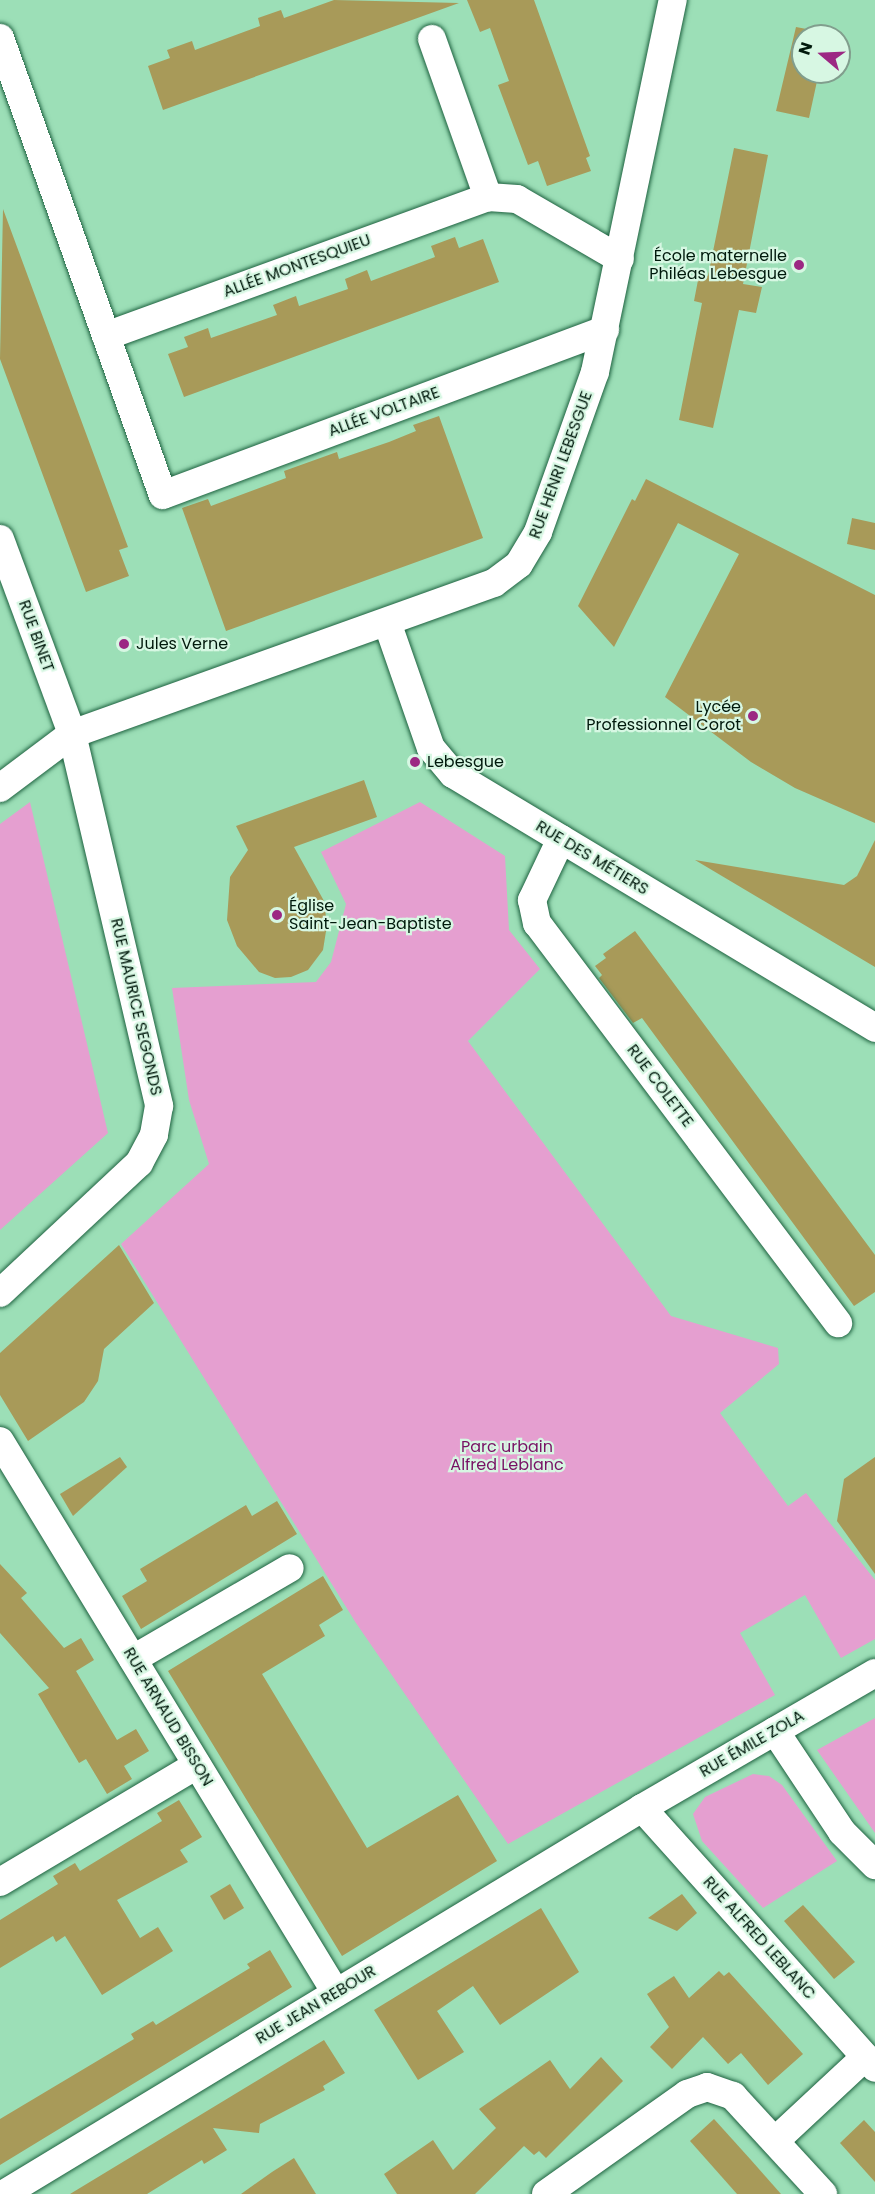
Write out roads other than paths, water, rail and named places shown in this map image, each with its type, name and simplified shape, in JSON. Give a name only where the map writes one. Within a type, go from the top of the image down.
[{"type":"street","name":"RUE HENRI LEBESGUE","points":[[0,788],[72,734],[494,583],[522,559],[538,532],[580,420],[605,330],[674,0]]},
{"type":"street","points":[[0,38],[106,336]]},
{"type":"street","points":[[432,39],[488,197]]},
{"type":"street","name":"ALLÉE MONTESQUIEU","points":[[106,336],[488,197],[507,196],[527,204],[620,259]]},
{"type":"street","name":"ALLÉE VOLTAIRE","points":[[106,336],[163,495],[605,330]]},
{"type":"street","name":"RUE BINET","points":[[0,539],[72,734]]},
{"type":"street","name":"RUE DES MÉTIERS","points":[[387,622],[438,759],[464,782],[875,1028]]},
{"type":"street","name":"RUE MAURICE SEGONDS","points":[[0,1293],[139,1162],[157,1120],[152,1068],[72,734]]},
{"type":"street","name":"RUE COLETTE","points":[[561,839],[532,900],[537,923],[838,1323]]},
{"type":"street","name":"RUE ARNAUD BISSON","points":[[0,1441],[336,1993]]},
{"type":"street","points":[[133,1659],[290,1568]]},
{"type":"street","name":"RUE ÉMILE ZOLA","points":[[636,1812],[875,1673]]},
{"type":"street","points":[[774,1731],[842,1832],[875,1864]]},
{"type":"street","points":[[0,1882],[197,1765]]},
{"type":"street","name":"RUE JEAN REBOUR","points":[[4,2194],[636,1812]]},
{"type":"street","name":"RUE ALFRED LEBLANC","points":[[636,1812],[870,2062]]},
{"type":"street","points":[[775,2141],[870,2062]]},
{"type":"street","points":[[546,2194],[687,2094],[707,2087],[733,2096],[823,2194]]},
{"type":"place","name":"École maternelle Philéas Lebesgue","points":[[799,265]]},
{"type":"place","name":"Jules Verne","points":[[124,644]]},
{"type":"place","name":"Lycée Professionnel Corot","points":[[753,716]]},
{"type":"place","name":"Lebesgue","points":[[415,762]]},
{"type":"place","name":"Église Saint-Jean-Baptiste","points":[[277,915]]},
{"type":"park label","name":"Parc urbain Alfred Leblanc","points":[[507,1456]]}]
